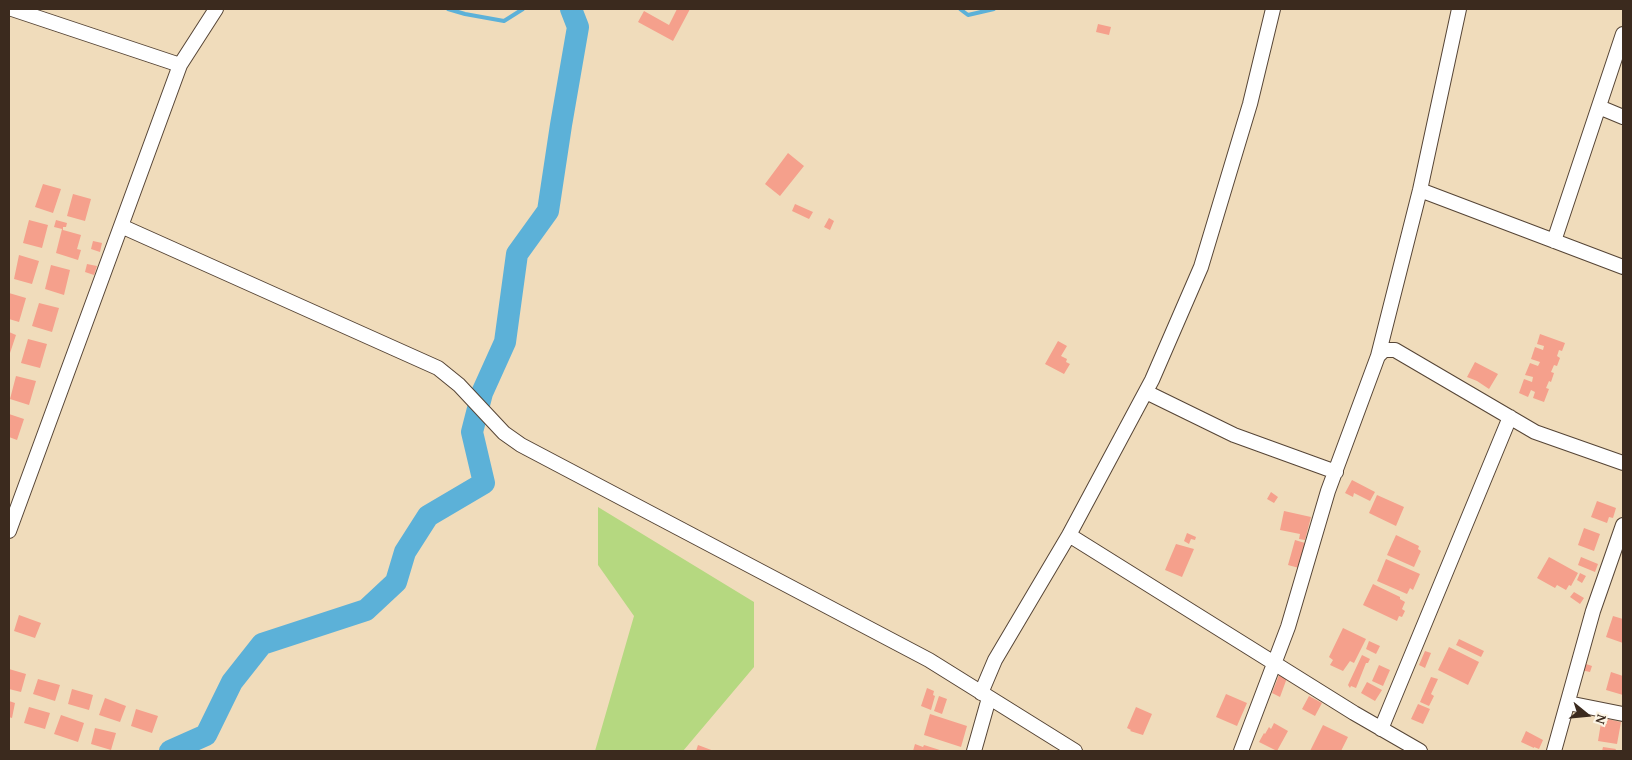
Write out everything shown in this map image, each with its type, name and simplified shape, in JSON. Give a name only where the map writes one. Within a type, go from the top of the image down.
[{"type":"street","points":[[12,9],[180,65]]},
{"type":"street","points":[[9,531],[180,65],[216,9]]},
{"type":"street","points":[[974,751],[985,695],[995,660],[1069,535],[1146,392],[1201,267],[1250,104],[1272,9]]},
{"type":"street","points":[[1241,751],[1275,664],[1336,472],[1378,356],[1420,190],[1459,9]]},
{"type":"street","points":[[1554,241],[1623,34]]},
{"type":"street","points":[[1599,107],[1623,117]]},
{"type":"street","points":[[1420,190],[1623,267]]},
{"type":"street","points":[[121,226],[438,368],[460,385],[504,433],[521,445],[928,660],[1075,751]]},
{"type":"street","points":[[1378,356],[1384,350],[1395,350],[1536,432],[1623,463]]},
{"type":"street","points":[[1146,392],[1234,435],[1336,472]]},
{"type":"street","points":[[1381,729],[1510,417]]},
{"type":"street","points":[[1554,751],[1593,611],[1623,525]]},
{"type":"street","points":[[1069,535],[1275,664],[1420,751]]},
{"type":"street","points":[[1568,703],[1623,714]]},
{"type":"green space","points":[[598,507],[754,602],[754,667],[683,751],[595,751],[634,616],[598,565]]},
{"type":"building","points":[[677,9],[690,9],[673,41],[638,22],[644,11],[669,25]]},
{"type":"building","points":[[1098,24],[1111,27],[1109,35],[1096,32]]},
{"type":"building","points":[[788,153],[804,166],[780,196],[765,184]]},
{"type":"building","points":[[43,184],[61,189],[53,213],[35,207]]},
{"type":"building","points":[[73,194],[91,199],[85,221],[67,216]]},
{"type":"building","points":[[795,204],[813,212],[809,219],[792,211]]},
{"type":"building","points":[[829,218],[834,221],[830,230],[824,227]]},
{"type":"building","points":[[29,220],[48,225],[42,248],[23,243]]},
{"type":"building","points":[[56,220],[67,223],[63,230],[81,235],[77,249],[81,250],[78,260],[56,253],[62,229],[54,227]]},
{"type":"building","points":[[93,241],[102,243],[100,252],[91,249]]},
{"type":"building","points":[[19,255],[39,261],[32,284],[14,279]]},
{"type":"building","points":[[87,264],[97,266],[94,275],[85,272]]},
{"type":"building","points":[[51,265],[70,270],[64,295],[45,289]]},
{"type":"building","points":[[9,293],[26,298],[19,322],[9,319]]},
{"type":"building","points":[[39,303],[59,308],[52,332],[32,326]]},
{"type":"building","points":[[9,332],[16,335],[9,356]]},
{"type":"building","points":[[1540,334],[1565,343],[1562,351],[1559,350],[1557,356],[1560,358],[1557,366],[1554,365],[1551,372],[1554,373],[1551,382],[1549,381],[1546,388],[1549,389],[1544,402],[1533,398],[1535,392],[1531,390],[1528,397],[1519,393],[1524,379],[1532,382],[1533,377],[1525,375],[1530,363],[1538,366],[1540,362],[1531,359],[1535,347],[1543,350],[1544,346],[1537,344]]},
{"type":"building","points":[[28,339],[47,344],[40,368],[21,363]]},
{"type":"building","points":[[1058,341],[1067,346],[1061,356],[1067,359],[1066,362],[1070,364],[1064,374],[1045,364]]},
{"type":"building","points":[[1475,362],[1498,374],[1489,389],[1467,377]]},
{"type":"building","points":[[16,376],[36,381],[29,405],[10,399]]},
{"type":"building","points":[[9,414],[24,419],[17,440],[9,437]]},
{"type":"building","points":[[1352,480],[1375,492],[1370,501],[1354,493],[1353,497],[1345,493]]},
{"type":"building","points":[[1271,492],[1278,497],[1274,503],[1267,499]]},
{"type":"building","points":[[1377,495],[1404,507],[1396,526],[1369,513]]},
{"type":"building","points":[[1597,501],[1616,508],[1613,518],[1609,517],[1607,523],[1591,517]]},
{"type":"building","points":[[1284,511],[1311,517],[1305,540],[1299,539],[1300,534],[1280,530]]},
{"type":"building","points":[[1584,528],[1600,534],[1594,551],[1578,545]]},
{"type":"building","points":[[1187,533],[1196,537],[1195,540],[1191,539],[1189,544],[1184,541]]},
{"type":"building","points":[[1396,535],[1419,546],[1418,549],[1421,551],[1414,567],[1387,555]]},
{"type":"building","points":[[1295,540],[1305,543],[1299,568],[1288,565]]},
{"type":"building","points":[[1176,544],[1194,549],[1182,577],[1165,570]]},
{"type":"building","points":[[1549,557],[1578,573],[1571,586],[1569,585],[1566,590],[1557,585],[1555,588],[1537,578]]},
{"type":"building","points":[[1581,557],[1598,564],[1595,572],[1578,565]]},
{"type":"building","points":[[1386,559],[1420,574],[1413,590],[1410,588],[1407,594],[1377,581]]},
{"type":"building","points":[[1580,573],[1586,576],[1582,583],[1577,580]]},
{"type":"building","points":[[1373,584],[1400,597],[1405,602],[1402,609],[1405,611],[1402,617],[1399,616],[1397,621],[1363,605]]},
{"type":"building","points":[[1574,592],[1584,598],[1580,604],[1570,597]]},
{"type":"building","points":[[19,615],[41,623],[35,638],[14,631]]},
{"type":"building","points":[[1613,616],[1623,619],[1623,643],[1606,637]]},
{"type":"building","points":[[1343,628],[1366,639],[1354,663],[1350,661],[1343,671],[1330,665],[1333,660],[1329,657]]},
{"type":"building","points":[[1459,639],[1484,651],[1481,657],[1456,645]]},
{"type":"building","points":[[1369,641],[1380,646],[1376,654],[1366,649]]},
{"type":"building","points":[[1449,647],[1479,662],[1468,685],[1438,670]]},
{"type":"building","points":[[1425,651],[1431,653],[1425,668],[1419,665]]},
{"type":"building","points":[[1362,655],[1370,659],[1366,663],[1356,688],[1351,686],[1350,688],[1348,685]]},
{"type":"building","points":[[1583,663],[1592,666],[1590,672],[1581,670]]},
{"type":"building","points":[[1379,665],[1390,670],[1383,686],[1372,681]]},
{"type":"building","points":[[9,669],[26,674],[21,692],[9,689]]},
{"type":"building","points":[[1611,672],[1623,676],[1623,695],[1606,690]]},
{"type":"building","points":[[1279,675],[1287,678],[1280,697],[1272,693]]},
{"type":"building","points":[[1431,677],[1438,679],[1431,694],[1434,696],[1429,706],[1420,702]]},
{"type":"building","points":[[38,679],[60,685],[55,701],[33,694]]},
{"type":"building","points":[[1367,682],[1382,690],[1375,701],[1361,693]]},
{"type":"building","points":[[927,688],[934,691],[933,695],[935,696],[931,710],[921,706]]},
{"type":"building","points":[[72,689],[93,695],[89,710],[68,704]]},
{"type":"building","points":[[1226,694],[1247,703],[1237,726],[1216,717]]},
{"type":"building","points":[[939,696],[947,699],[942,714],[934,711]]},
{"type":"building","points":[[1309,696],[1322,703],[1315,716],[1302,709]]},
{"type":"building","points":[[105,698],[126,706],[120,722],[99,715]]},
{"type":"building","points":[[9,701],[15,703],[12,718],[9,717]]},
{"type":"building","points":[[1418,704],[1430,709],[1423,724],[1411,719]]},
{"type":"building","points":[[29,707],[50,713],[45,729],[24,723]]},
{"type":"building","points":[[1136,707],[1152,714],[1143,735],[1130,731],[1127,728]]},
{"type":"building","points":[[136,709],[158,716],[152,733],[131,726]]},
{"type":"building","points":[[930,714],[967,726],[961,747],[924,735]]},
{"type":"building","points":[[61,715],[84,723],[78,742],[54,734]]},
{"type":"building","points":[[1607,719],[1621,722],[1617,744],[1598,741],[1601,723],[1607,724]]},
{"type":"building","points":[[1274,723],[1288,731],[1277,751],[1259,742],[1264,733],[1269,727],[1271,729]]},
{"type":"building","points":[[1323,725],[1348,737],[1341,751],[1310,751]]},
{"type":"building","points":[[95,728],[116,733],[111,750],[91,744]]},
{"type":"building","points":[[1526,731],[1543,740],[1539,749],[1521,742]]},
{"type":"building","points":[[915,744],[923,747],[924,745],[943,751],[913,751]]},
{"type":"building","points":[[698,745],[714,751],[696,751]]},
{"type":"building","points":[[1603,747],[1616,749],[1615,751],[1602,751]]},
{"type":"waterway","points":[[448,9],[504,21],[523,9]]},
{"type":"waterway","points":[[170,751],[206,735],[232,682],[262,644],[366,610],[396,582],[405,552],[428,516],[484,483],[472,432],[482,393],[505,342],[517,254],[548,211],[578,27],[571,9]]},
{"type":"waterway","points":[[960,9],[968,15],[994,9]]}]
